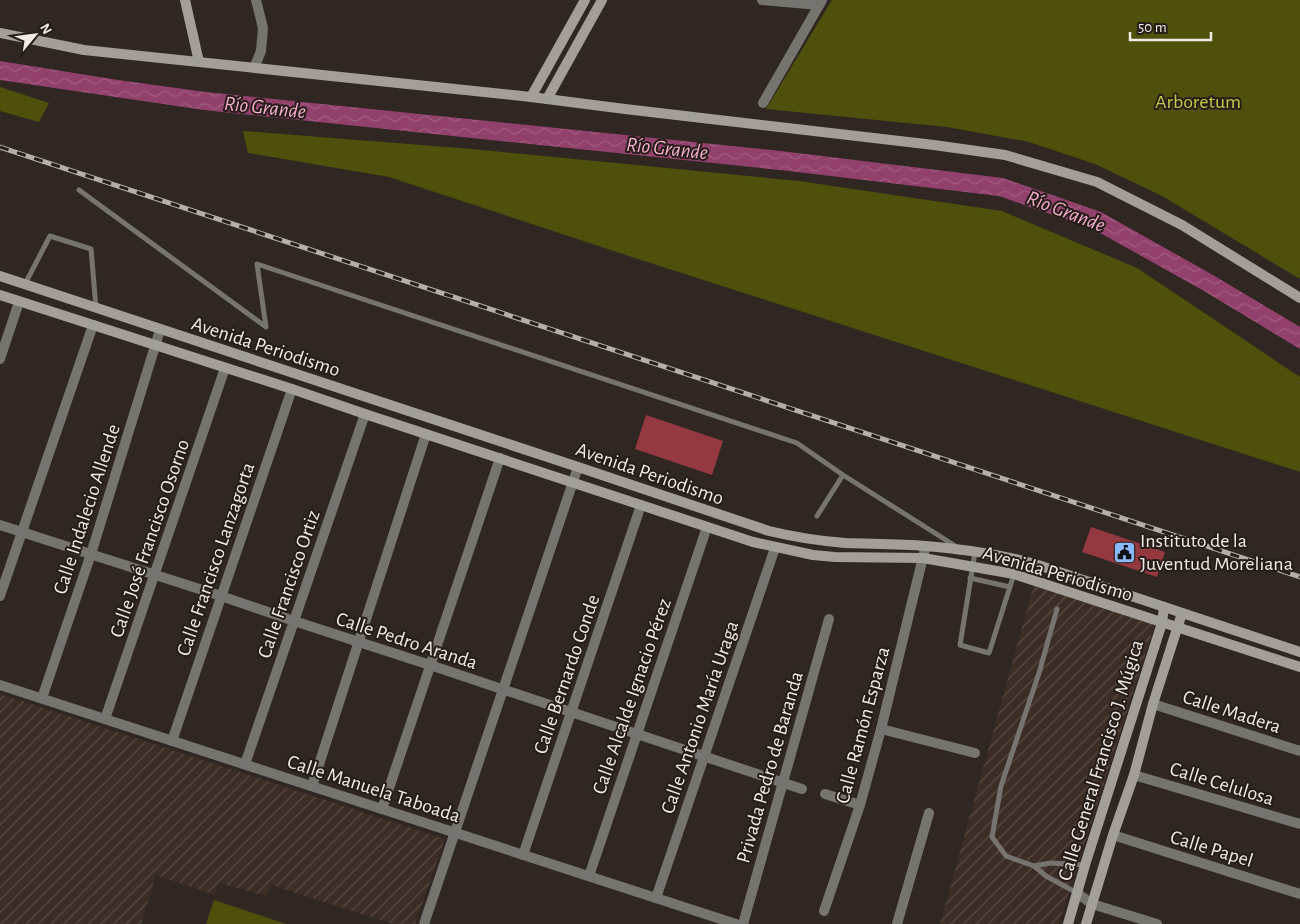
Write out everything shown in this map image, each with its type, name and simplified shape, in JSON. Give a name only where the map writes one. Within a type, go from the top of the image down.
[{"type":"street","points":[[185,0],[199,62]]},
{"type":"street","points":[[254,68],[261,51],[263,28],[256,0]]},
{"type":"street","points":[[531,97],[585,0]]},
{"type":"street","points":[[547,99],[602,0]]},
{"type":"street","points":[[762,0],[820,3],[763,103]]},
{"type":"street","points":[[0,33],[84,50],[531,97],[1005,155],[1097,182],[1182,225],[1300,298]]},
{"type":"street","points":[[538,83],[554,86]]},
{"type":"street","name":"Avenida Periodismo","points":[[0,276],[769,532],[843,543],[926,546],[975,551],[1017,559],[1300,652]]},
{"type":"street","name":"Avenida Periodismo","points":[[0,295],[292,389],[753,542],[813,555],[923,558],[1014,574],[1300,668]]},
{"type":"street","points":[[0,359],[19,302]]},
{"type":"street","points":[[0,596],[93,325]]},
{"type":"street","name":"Calle Indalecio Allende","points":[[42,698],[91,554],[160,330]]},
{"type":"street","name":"Calle José Francisco Osorno","points":[[105,719],[225,368]]},
{"type":"street","name":"Calle Francisco Lanzagorta","points":[[172,741],[292,389]]},
{"type":"street","name":"Calle Francisco Ortiz","points":[[245,764],[365,414]]},
{"type":"street","points":[[312,786],[426,434]]},
{"type":"street","points":[[382,809],[500,458]]},
{"type":"street","points":[[424,924],[578,467]]},
{"type":"street","name":"Calle Bernardo Conde","points":[[523,855],[641,505]]},
{"type":"street","name":"Calle Pedro Aranda","points":[[0,525],[802,788]]},
{"type":"street","name":"Calle Alcalde Ignacio Pérez","points":[[589,876],[707,527]]},
{"type":"street","name":"Calle Ramón Esparza","points":[[824,911],[860,805],[881,729],[926,546]]},
{"type":"street","name":"Calle Antonio María Uraga","points":[[656,898],[774,548]]},
{"type":"street","name":"Calle General Francisco J. Múgica","points":[[1068,924],[1162,622],[1164,606]]},
{"type":"street","name":"Calle General Francisco J. Múgica","points":[[1086,924],[1113,835],[1134,775],[1153,704],[1182,612]]},
{"type":"street","name":"Privada Pedro de Baranda","points":[[743,924],[829,619]]},
{"type":"street","name":"Calle Manuela Taboada","points":[[0,685],[736,924]]},
{"type":"street","name":"Calle Madera","points":[[1153,704],[1300,752]]},
{"type":"street","points":[[881,729],[975,753]]},
{"type":"street","name":"Calle Celulosa","points":[[1134,775],[1300,824]]},
{"type":"street","points":[[825,794],[860,805]]},
{"type":"street","points":[[897,924],[929,813]]},
{"type":"street","name":"Calle Papel","points":[[1113,835],[1300,894]]},
{"type":"street","points":[[1077,893],[1092,904],[1157,924]]},
{"type":"lane","points":[[79,190],[266,328],[257,264],[797,442],[843,475],[962,550]]},
{"type":"lane","points":[[25,284],[50,236],[91,249],[96,308]]},
{"type":"lane","points":[[817,516],[843,475]]},
{"type":"lane","points":[[975,551],[960,645],[988,653],[1010,587],[1017,559]]},
{"type":"lane","points":[[970,578],[1010,587]]},
{"type":"lane","points":[[1057,609],[1039,673],[1001,786],[992,837],[1006,856],[1034,866],[1046,876],[1077,893]]},
{"type":"lane","points":[[1034,866],[1050,863],[1085,865]]},
{"type":"shaded area","points":[[1034,584],[1155,624],[1059,924],[940,924]]},
{"type":"shaded area","points":[[0,694],[445,839],[415,924],[393,924],[271,885],[266,896],[219,883],[215,895],[156,875],[141,924],[0,924]]},
{"type":"green space","name":"Arboretum","points":[[832,0],[1300,0],[1300,279],[1162,196],[1095,164],[1029,142],[947,127],[766,109]]},
{"type":"green space","points":[[0,87],[49,103],[39,122],[0,111]]},
{"type":"green space","points":[[243,131],[472,149],[799,181],[1002,211],[1137,268],[1300,377],[1300,472],[389,177],[248,153]]},
{"type":"green space","points":[[214,900],[286,924],[206,924]]},
{"type":"water","name":"Río Grande","points":[[0,61],[206,92],[781,151],[1003,178],[1101,212],[1213,275],[1300,327],[1300,349],[1204,291],[1093,229],[999,196],[780,170],[204,110],[0,80]]},
{"type":"building","points":[[646,415],[723,441],[712,475],[635,449]]},
{"type":"building","name":"Instituto de la Juventud Moreliana","points":[[1091,527],[1165,552],[1157,577],[1082,552]]},
{"type":"railway","points":[[0,147],[1300,577]]},
{"type":"place","name":"Instituto de la Juventud Moreliana","points":[[1124,552]]}]
